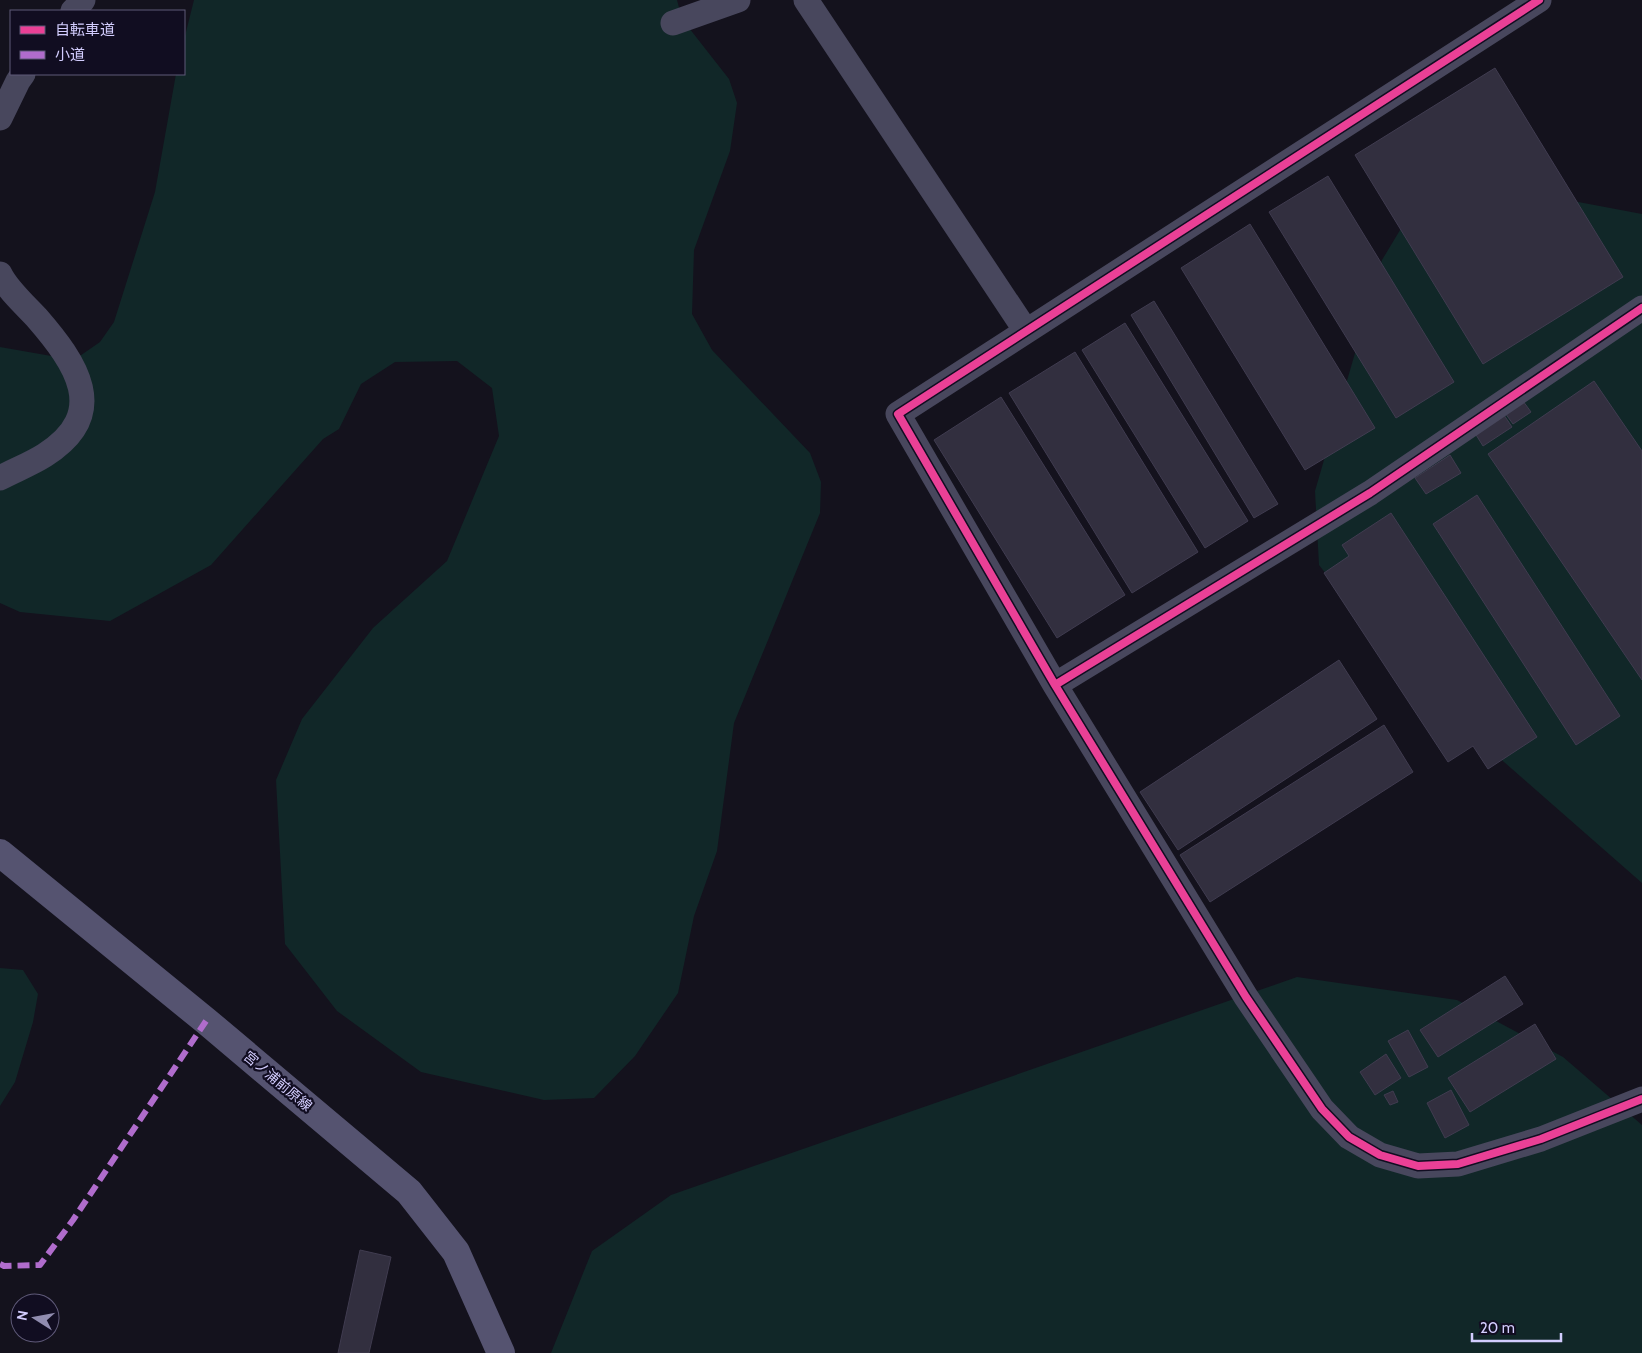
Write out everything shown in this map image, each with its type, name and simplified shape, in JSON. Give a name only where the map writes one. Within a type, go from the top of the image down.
[{"type":"main road","name":"宮ノ浦前原線","points":[[0,853],[214,1027],[409,1192],[456,1252],[501,1353]]},
{"type":"street","points":[[74,10],[83,0]]},
{"type":"street","points":[[673,23],[738,0]]},
{"type":"street","points":[[806,0],[1026,331]]},
{"type":"street","points":[[1539,0],[898,414],[1055,685],[1246,998],[1322,1109],[1349,1137],[1380,1155],[1418,1166],[1458,1164],[1541,1139],[1642,1099]]},
{"type":"street","points":[[0,118],[22,75]]},
{"type":"street","points":[[0,274],[61,346],[77,373],[84,403],[72,431],[45,454],[0,478]]},
{"type":"street","points":[[1055,685],[1370,493],[1642,308]]},
{"type":"green space","points":[[194,0],[677,0],[682,19],[729,79],[737,103],[730,151],[694,250],[692,314],[712,350],[810,453],[821,482],[820,513],[734,723],[717,851],[694,916],[678,993],[635,1056],[594,1098],[544,1100],[421,1072],[337,1011],[285,944],[276,780],[302,719],[373,628],[447,561],[499,436],[492,388],[457,361],[395,362],[361,384],[339,429],[323,439],[211,565],[110,621],[20,612],[0,603],[0,347],[74,360],[100,342],[114,322],[155,192],[176,75],[185,75],[185,36]]},
{"type":"green space","points":[[1426,187],[1509,189],[1642,214],[1642,883],[1406,676],[1319,565],[1315,491],[1382,260]]},
{"type":"green space","points":[[0,968],[23,970],[38,994],[33,1022],[15,1082],[0,1106]]},
{"type":"green space","points":[[1297,977],[1457,1000],[1563,1057],[1642,1125],[1642,1353],[551,1353],[592,1251],[671,1195]]},
{"type":"building","points":[[1495,68],[1623,277],[1483,364],[1355,155]]},
{"type":"building","points":[[1328,176],[1454,382],[1396,418],[1269,212]]},
{"type":"building","points":[[1250,224],[1375,428],[1305,470],[1181,268]]},
{"type":"building","points":[[1154,301],[1278,504],[1254,518],[1131,315]]},
{"type":"building","points":[[1125,323],[1248,521],[1205,548],[1082,350]]},
{"type":"building","points":[[1075,352],[1198,552],[1132,593],[1009,393]]},
{"type":"building","points":[[1594,381],[1642,451],[1642,680],[1488,454]]},
{"type":"building","points":[[1001,397],[1125,595],[1057,638],[934,440]]},
{"type":"building","points":[[1523,401],[1531,412],[1513,424],[1505,413]]},
{"type":"building","points":[[1502,412],[1512,427],[1483,446],[1473,430]]},
{"type":"building","points":[[1450,455],[1461,473],[1426,494],[1415,478]]},
{"type":"building","points":[[1477,495],[1620,716],[1576,745],[1433,524]]},
{"type":"building","points":[[1391,513],[1537,737],[1488,769],[1473,746],[1448,762],[1324,573],[1349,556],[1342,545]]},
{"type":"building","points":[[1339,660],[1377,719],[1178,850],[1140,792]]},
{"type":"building","points":[[1384,725],[1413,772],[1210,902],[1180,855]]},
{"type":"building","points":[[1505,976],[1523,1004],[1438,1057],[1420,1030]]},
{"type":"building","points":[[1535,1024],[1556,1059],[1470,1112],[1448,1078]]},
{"type":"building","points":[[1408,1030],[1428,1067],[1409,1077],[1388,1041]]},
{"type":"building","points":[[1386,1054],[1401,1078],[1375,1095],[1360,1072]]},
{"type":"building","points":[[1451,1090],[1469,1125],[1445,1138],[1427,1103]]},
{"type":"building","points":[[1393,1091],[1398,1102],[1390,1105],[1384,1095]]},
{"type":"building","points":[[360,1250],[391,1257],[369,1353],[338,1353]]},
{"type":"marked path","points":[[0,1264],[4,1266],[40,1265],[73,1220],[206,1021]]},
{"type":"cycle path","points":[[1539,0],[898,414],[1055,685],[1246,997],[1322,1109],[1349,1137],[1380,1155],[1418,1166],[1458,1164],[1541,1139],[1642,1099]]},
{"type":"cycle path","points":[[1055,685],[1370,493],[1642,308]]}]
